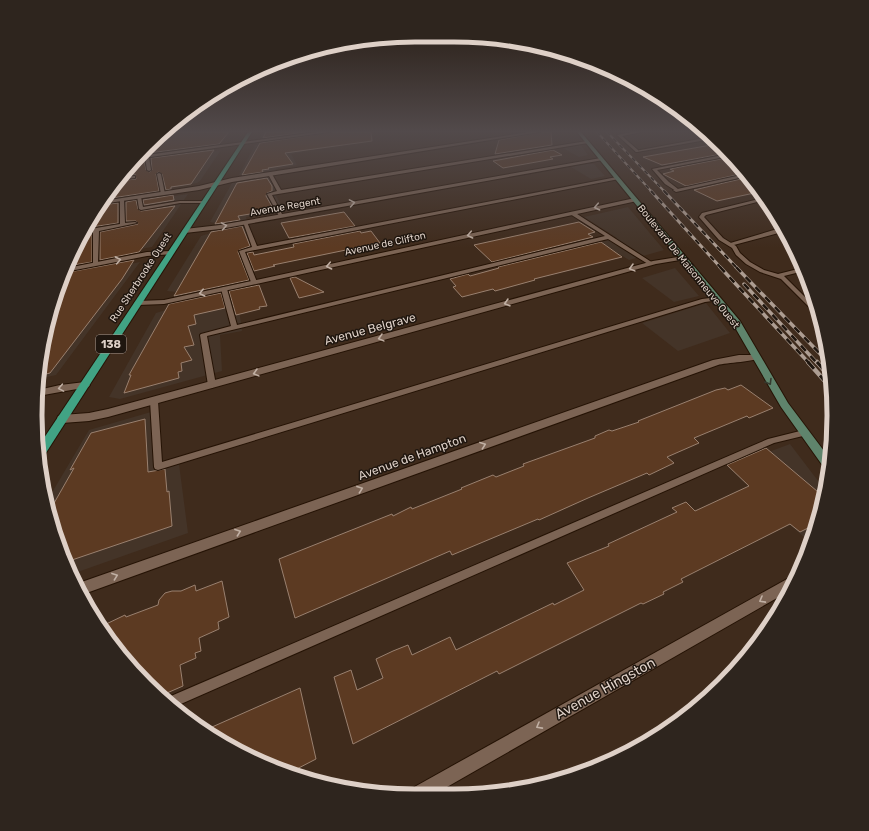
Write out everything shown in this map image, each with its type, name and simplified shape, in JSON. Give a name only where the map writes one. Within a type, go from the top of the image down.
[{"type":"main road","name":"Rue Sherbrooke Ouest","points":[[44,447],[225,171]]},
{"type":"street","points":[[109,202],[163,194],[291,171]]},
{"type":"street","name":"Avenue Regent","points":[[185,231],[282,216],[534,171]]},
{"type":"street","name":"Boulevard De Maisonneuve Ouest","points":[[611,171],[718,298],[742,332],[770,384],[824,460]]},
{"type":"street","points":[[676,190],[740,176]]},
{"type":"street","name":"Avenue de Clifton","points":[[138,303],[164,302],[572,212],[635,200]]},
{"type":"street","points":[[730,244],[778,231]]},
{"type":"street","points":[[72,269],[147,254],[171,253]]},
{"type":"street","name":"Avenue Belgrave","points":[[62,419],[97,416],[650,263],[684,258]]},
{"type":"street","name":"Avenue de Hampton","points":[[84,587],[716,362],[739,358],[756,358]]},
{"type":"street","points":[[43,392],[84,385]]},
{"type":"street","name":"Avenue Hingston","points":[[427,789],[785,586]]},
{"type":"lane","points":[[282,216],[269,194],[410,171]]},
{"type":"lane","points":[[656,171],[666,183],[676,190]]},
{"type":"lane","points":[[159,174],[163,194]]},
{"type":"lane","points":[[270,174],[280,192]]},
{"type":"lane","points":[[128,178],[134,177]]},
{"type":"lane","points":[[254,282],[242,251],[617,178]]},
{"type":"lane","points":[[139,197],[141,209],[180,202],[204,202]]},
{"type":"lane","points":[[122,200],[123,225]]},
{"type":"lane","points":[[759,200],[702,214],[701,218],[721,239],[730,244],[742,258],[752,266],[767,273],[779,276],[810,305]]},
{"type":"lane","points":[[572,212],[650,263]]},
{"type":"lane","points":[[245,222],[255,248]]},
{"type":"lane","points":[[91,231],[135,223]]},
{"type":"lane","points":[[95,264],[96,230]]},
{"type":"lane","points":[[212,385],[203,335],[609,237]]},
{"type":"lane","points":[[779,276],[798,271]]},
{"type":"lane","points":[[224,288],[234,327]]},
{"type":"lane","points":[[154,401],[158,467],[704,300],[718,298]]},
{"type":"lane","points":[[174,701],[771,441],[804,433]]},
{"type":"shaded area","points":[[157,171],[207,171],[197,183],[161,189]]},
{"type":"shaded area","points":[[241,171],[275,171],[273,177],[280,192],[275,194],[284,210],[246,217],[258,249],[246,252],[256,276],[235,280],[242,331],[220,335],[222,371],[120,399],[109,397],[156,313],[166,310],[177,292],[167,291],[201,236],[211,233],[215,223],[210,222],[232,183],[244,181],[247,174],[239,175]]},
{"type":"shaded area","points":[[577,171],[600,171],[605,176],[591,179]]},
{"type":"shaded area","points":[[188,194],[152,247],[101,256],[99,228],[119,225],[119,204]]},
{"type":"shaded area","points":[[628,207],[664,250],[629,260],[600,242],[617,238],[584,217]]},
{"type":"shaded area","points":[[140,262],[56,375],[44,378],[49,343],[69,277]]},
{"type":"shaded area","points":[[675,268],[699,296],[674,302],[642,278]]},
{"type":"shaded area","points":[[706,303],[730,333],[678,351],[642,323]]},
{"type":"shaded area","points":[[151,412],[154,471],[179,464],[188,533],[77,572],[62,536],[51,495],[89,430]]},
{"type":"shaded area","points":[[790,444],[821,484],[806,539],[728,467]]},
{"type":"building","points":[[134,171],[150,172],[200,171],[191,184],[171,187],[171,189],[166,190],[162,174],[158,172],[156,174],[159,191],[112,198],[126,180],[136,179],[135,174],[130,175]]},
{"type":"building","points":[[244,171],[263,172],[242,175]]},
{"type":"building","points":[[674,171],[735,171],[739,174],[686,186],[663,174]]},
{"type":"building","points":[[267,178],[272,186],[272,191],[267,193],[266,196],[274,210],[238,216],[240,220],[215,224],[237,183]]},
{"type":"building","points":[[742,179],[754,193],[717,201],[694,190]]},
{"type":"building","points":[[173,195],[174,200],[144,205],[143,200]]},
{"type":"building","points":[[136,200],[138,209],[141,211],[175,206],[139,252],[100,260],[100,232],[138,224],[136,221],[126,221],[126,202]]},
{"type":"building","points":[[118,203],[118,223],[93,227],[105,208],[108,204]]},
{"type":"building","points":[[344,212],[355,226],[289,238],[281,223]]},
{"type":"building","points":[[579,222],[595,232],[588,234],[593,237],[492,262],[474,245]]},
{"type":"building","points":[[242,226],[250,246],[239,250],[238,252],[249,280],[174,296],[211,232]]},
{"type":"building","points":[[360,231],[361,233],[371,231],[380,243],[273,265],[275,266],[254,271],[247,253],[253,252],[254,255],[294,247],[293,244]]},
{"type":"building","points":[[89,234],[92,234],[92,262],[74,265]]},
{"type":"building","points":[[601,242],[622,257],[534,279],[535,280],[495,291],[493,289],[462,297],[453,287],[456,286],[450,279],[468,274],[470,276],[499,268],[498,267]]},
{"type":"building","points":[[134,260],[122,279],[50,373],[44,374],[49,343],[55,319],[71,272]]},
{"type":"building","points":[[295,277],[324,292],[299,298],[290,278]]},
{"type":"building","points":[[259,285],[267,306],[259,307],[260,309],[236,315],[229,291]]},
{"type":"building","points":[[221,293],[225,308],[194,315],[196,324],[188,326],[194,345],[184,347],[192,360],[181,363],[182,371],[178,372],[179,378],[124,393],[131,375],[129,375],[169,304]]},
{"type":"building","points":[[741,385],[773,408],[749,418],[747,416],[694,438],[699,443],[667,457],[674,463],[649,475],[647,473],[539,520],[538,519],[452,555],[450,551],[295,618],[279,559],[392,514],[393,516],[411,507],[412,509],[493,475],[496,477],[524,466],[523,464],[595,438],[595,436],[609,430],[612,431],[639,422],[638,421],[716,390],[725,388],[728,390]]},
{"type":"building","points":[[145,419],[148,472],[165,469],[167,492],[169,491],[172,526],[71,560],[62,536],[53,505],[74,468],[70,470],[91,433]]},
{"type":"building","points":[[766,448],[819,493],[810,527],[800,532],[790,524],[681,579],[683,582],[663,592],[664,594],[643,604],[641,603],[499,674],[497,671],[353,744],[334,677],[351,670],[357,690],[383,678],[376,659],[393,651],[408,645],[412,655],[450,637],[456,650],[553,603],[554,605],[584,590],[567,563],[609,546],[608,544],[677,512],[672,508],[686,502],[695,511],[749,486],[727,465]]},
{"type":"building","points":[[222,581],[229,617],[218,622],[219,629],[199,638],[201,651],[195,653],[196,658],[180,665],[183,686],[166,693],[151,680],[135,662],[106,624],[125,615],[126,617],[158,605],[159,600],[165,593],[181,591],[195,585],[196,591]]},
{"type":"building","points":[[300,688],[316,759],[295,769],[250,750],[211,728]]},
{"type":"railway","points":[[633,171],[652,192]]},
{"type":"railway","points":[[644,171],[665,192]]},
{"type":"railway","points":[[651,191],[721,268]]},
{"type":"railway","points":[[664,191],[737,268]]},
{"type":"railway","points":[[720,267],[809,363]]},
{"type":"railway","points":[[736,267],[822,356]]},
{"type":"railway","points":[[744,284],[817,363]]},
{"type":"railway","points":[[808,362],[825,381]]},
{"type":"railway","points":[[817,362],[824,370]]}]
